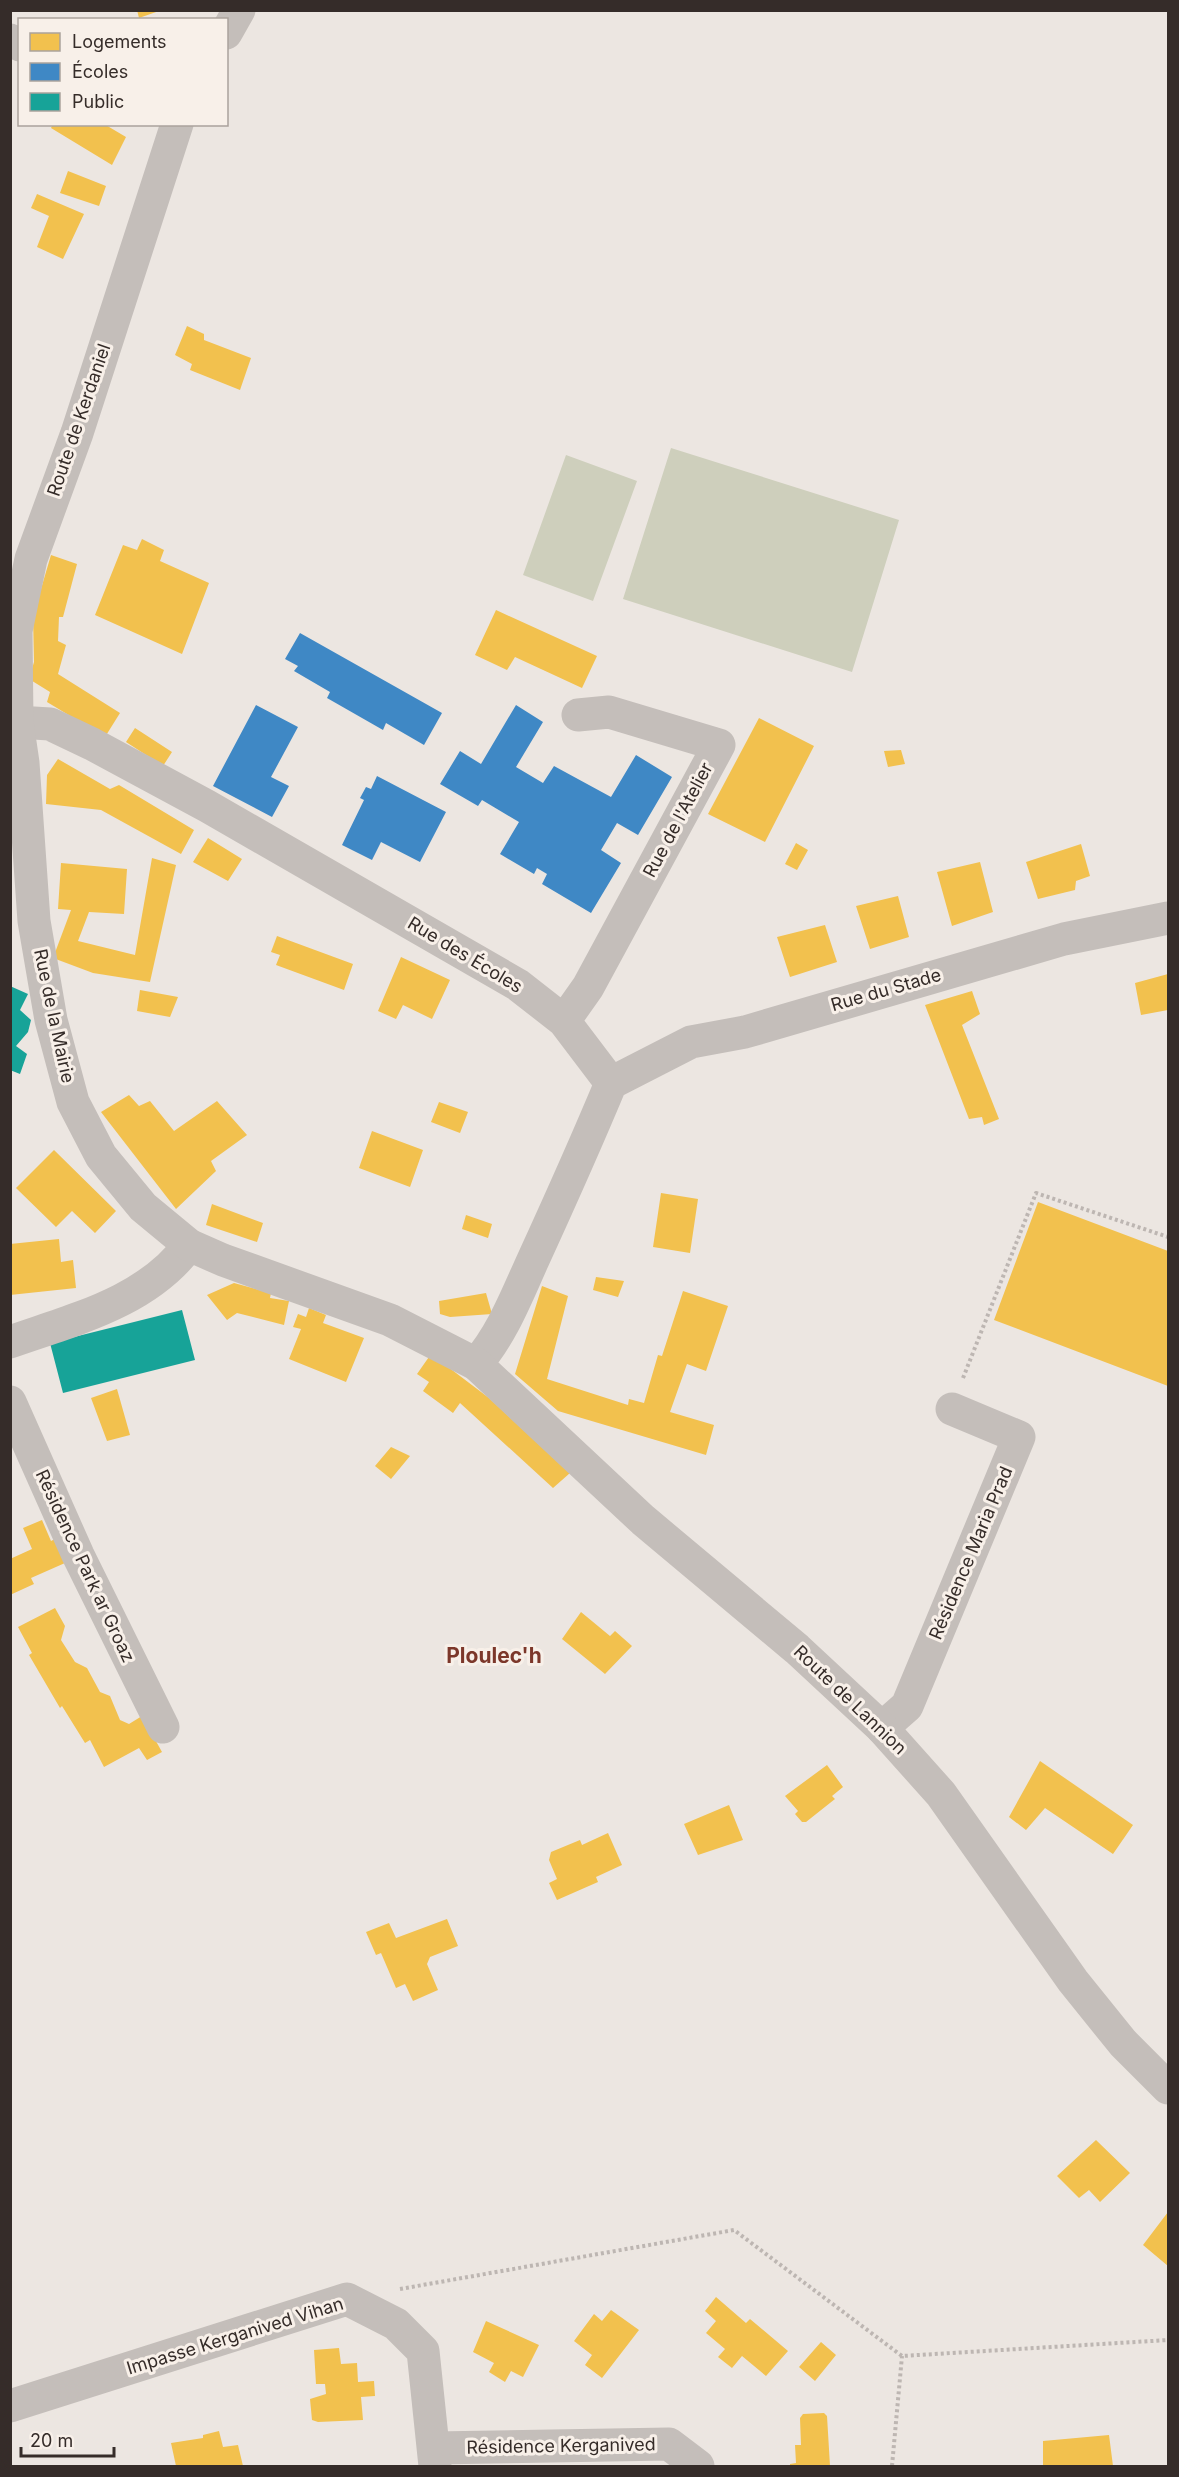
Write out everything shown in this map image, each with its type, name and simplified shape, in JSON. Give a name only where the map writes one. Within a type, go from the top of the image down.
[{"type":"street","points":[[228,29],[239,10]]},
{"type":"street","name":"Route de Kerdaniel","points":[[17,722],[14,678],[16,631],[31,559],[77,433],[169,127]]},
{"type":"street","name":"Rue de l'Atelier","points":[[564,1021],[588,987],[718,745],[609,712],[578,716]]},
{"type":"street","name":"Rue des Écoles","points":[[17,722],[50,724],[207,806],[518,985],[564,1021],[610,1083]]},
{"type":"street","name":"Rue de la Mairie","points":[[17,722],[23,763],[34,921],[51,1020],[73,1102],[108,1164],[143,1207],[189,1245],[223,1260],[390,1320],[476,1364]]},
{"type":"street","name":"Rue du Stade","points":[[610,1083],[691,1042],[745,1032],[1064,939],[1168,918]]},
{"type":"street","points":[[476,1364],[488,1350],[519,1291],[577,1166],[610,1083]]},
{"type":"street","points":[[10,1342],[118,1304],[176,1263],[189,1245]]},
{"type":"street","name":"Route de Lannion","points":[[476,1364],[643,1520],[797,1649],[882,1728],[941,1794],[1073,1981],[1123,2043],[1168,2088]]},
{"type":"street","name":"Résidence Park ar Groaz","points":[[10,1402],[78,1555],[163,1728]]},
{"type":"street","name":"Résidence Maria Prad","points":[[882,1728],[907,1706],[1019,1437],[952,1409]]},
{"type":"street","name":"Impasse Kerganived Vihan","points":[[10,2406],[347,2299],[396,2324],[423,2351],[435,2457]]},
{"type":"street","name":"Résidence Kerganived","points":[[435,2457],[669,2444],[698,2466]]},
{"type":"path","points":[[952,1409],[1036,1193],[1168,1237]]},
{"type":"path","points":[[394,2290],[734,2230],[902,2356],[1168,2340]]},
{"type":"path","points":[[892,2466],[902,2356]]},
{"type":"green space","points":[[671,448],[899,520],[852,672],[623,599]]},
{"type":"green space","points":[[566,455],[637,481],[593,601],[523,575]]},
{"type":"building: Logements","points":[[137,10],[159,10],[159,11],[139,18]]},
{"type":"building: Logements","points":[[52,126],[107,126],[126,137],[112,165],[51,128]]},
{"type":"building: Logements","points":[[68,171],[106,186],[99,206],[60,193]]},
{"type":"building: Logements","points":[[37,194],[84,214],[63,259],[37,247],[49,216],[31,208]]},
{"type":"building: Logements","points":[[187,326],[204,334],[204,340],[251,358],[240,390],[190,370],[192,364],[175,355]]},
{"type":"building: Logements","points":[[142,539],[164,550],[160,561],[209,583],[182,654],[95,615],[123,545],[137,550]]},
{"type":"building: Logements","points":[[51,555],[77,564],[63,617],[59,617],[58,641],[66,645],[58,674],[120,713],[105,737],[47,702],[50,692],[29,679],[34,662],[33,616]]},
{"type":"building: Logements","points":[[496,610],[597,656],[582,688],[515,657],[507,670],[475,655]]},
{"type":"building: Logements","points":[[759,718],[814,746],[765,842],[708,814]]},
{"type":"building: Logements","points":[[135,728],[172,752],[163,766],[126,742]]},
{"type":"building: Logements","points":[[901,750],[905,764],[888,767],[884,751]]},
{"type":"building: Logements","points":[[58,759],[110,789],[119,785],[194,830],[181,854],[101,810],[46,804],[47,775]]},
{"type":"building: Logements","points":[[208,838],[242,859],[228,881],[193,862]]},
{"type":"building: Logements","points":[[796,843],[808,850],[797,870],[785,864]]},
{"type":"building: Logements","points":[[1081,844],[1090,876],[1076,881],[1075,890],[1038,899],[1026,862]]},
{"type":"building: Logements","points":[[152,858],[176,865],[150,982],[93,973],[53,958],[71,910],[58,909],[61,863],[127,869],[124,914],[89,912],[78,941],[135,955]]},
{"type":"building: Logements","points":[[980,862],[993,912],[952,926],[937,872]]},
{"type":"building: Logements","points":[[898,896],[909,937],[870,949],[856,906]]},
{"type":"building: Logements","points":[[825,925],[837,962],[790,977],[777,937]]},
{"type":"building: Logements","points":[[277,936],[353,964],[344,990],[276,965],[280,955],[271,952]]},
{"type":"building: Logements","points":[[401,957],[450,980],[432,1019],[403,1005],[396,1019],[378,1011]]},
{"type":"building: Logements","points":[[1168,974],[1168,1010],[1141,1015],[1135,983]]},
{"type":"building: Logements","points":[[140,990],[178,997],[170,1017],[137,1011]]},
{"type":"building: Logements","points":[[972,991],[980,1014],[962,1025],[999,1119],[984,1125],[982,1117],[969,1119],[925,1005]]},
{"type":"building: Logements","points":[[129,1095],[139,1106],[150,1101],[174,1131],[217,1101],[247,1135],[211,1161],[216,1171],[176,1209],[101,1112]]},
{"type":"building: Logements","points":[[439,1102],[468,1112],[460,1133],[431,1122]]},
{"type":"building: Logements","points":[[372,1131],[423,1150],[410,1187],[359,1168]]},
{"type":"building: Logements","points":[[54,1150],[116,1211],[95,1233],[72,1211],[56,1227],[16,1188]]},
{"type":"building: Logements","points":[[661,1193],[698,1199],[690,1253],[653,1247]]},
{"type":"building: Logements","points":[[1038,1202],[1168,1251],[1168,1386],[994,1320]]},
{"type":"building: Logements","points":[[212,1204],[263,1223],[257,1242],[206,1225]]},
{"type":"building: Logements","points":[[466,1215],[492,1224],[488,1238],[462,1229]]},
{"type":"building: Logements","points":[[59,1239],[61,1262],[73,1260],[76,1288],[10,1295],[10,1244]]},
{"type":"building: Logements","points":[[596,1277],[624,1281],[618,1297],[593,1290]]},
{"type":"building: Logements","points":[[234,1283],[271,1293],[270,1298],[289,1301],[284,1325],[237,1313],[227,1320],[207,1295]]},
{"type":"building: Logements","points":[[542,1286],[568,1296],[547,1379],[628,1405],[629,1399],[644,1403],[658,1355],[662,1356],[683,1291],[728,1306],[706,1371],[687,1364],[670,1412],[714,1425],[706,1455],[558,1411],[515,1374]]},
{"type":"building: Logements","points":[[486,1293],[492,1314],[450,1317],[440,1314],[439,1301]]},
{"type":"building: Logements","points":[[309,1308],[326,1315],[323,1323],[364,1338],[346,1382],[289,1359],[301,1329],[293,1327],[298,1314],[306,1317]]},
{"type":"building: Logements","points":[[431,1354],[489,1398],[570,1473],[553,1488],[460,1403],[453,1413],[423,1391],[429,1382],[417,1374]]},
{"type":"building: Logements","points":[[117,1389],[130,1435],[107,1441],[91,1398]]},
{"type":"building: Logements","points":[[391,1447],[410,1456],[391,1479],[375,1466]]},
{"type":"building: Logements","points":[[42,1520],[51,1541],[55,1539],[65,1563],[31,1578],[34,1584],[10,1595],[10,1559],[32,1549],[23,1528]]},
{"type":"building: Logements","points":[[55,1608],[65,1626],[61,1640],[75,1662],[87,1668],[100,1692],[110,1696],[120,1720],[129,1724],[142,1716],[162,1752],[147,1760],[139,1748],[104,1767],[90,1740],[85,1743],[62,1706],[60,1708],[29,1655],[32,1653],[18,1627]]},
{"type":"building: Logements","points":[[581,1612],[610,1636],[615,1631],[632,1646],[605,1674],[562,1639]]},
{"type":"building: Logements","points":[[1040,1761],[1133,1825],[1113,1854],[1045,1808],[1026,1830],[1009,1817]]},
{"type":"building: Logements","points":[[827,1765],[843,1787],[832,1796],[835,1799],[806,1822],[802,1822],[795,1814],[798,1811],[785,1796]]},
{"type":"building: Logements","points":[[729,1805],[743,1840],[698,1855],[684,1824]]},
{"type":"building: Logements","points":[[608,1833],[622,1865],[596,1877],[598,1882],[557,1900],[549,1883],[557,1879],[549,1860],[551,1852],[580,1840],[582,1845]]},
{"type":"building: Logements","points":[[447,1919],[458,1946],[430,1957],[427,1964],[438,1990],[413,2001],[405,1984],[396,1988],[381,1953],[376,1955],[366,1932],[389,1923],[396,1938]]},
{"type":"building: Logements","points":[[1096,2140],[1130,2173],[1100,2202],[1089,2190],[1079,2198],[1057,2176]]},
{"type":"building: Logements","points":[[1168,2212],[1168,2266],[1143,2245]]},
{"type":"building: Logements","points":[[716,2297],[746,2323],[750,2319],[788,2351],[766,2376],[742,2356],[732,2368],[718,2357],[725,2349],[706,2333],[716,2321],[705,2311]]},
{"type":"building: Logements","points":[[611,2310],[639,2330],[602,2378],[585,2365],[592,2355],[574,2341],[594,2314],[602,2321]]},
{"type":"building: Logements","points":[[486,2321],[539,2345],[523,2377],[511,2371],[505,2382],[489,2372],[494,2363],[473,2352]]},
{"type":"building: Logements","points":[[821,2342],[836,2355],[815,2381],[799,2367]]},
{"type":"building: Logements","points":[[339,2348],[341,2364],[357,2363],[358,2382],[374,2381],[375,2396],[361,2397],[363,2420],[318,2422],[312,2420],[310,2399],[326,2394],[325,2384],[316,2384],[314,2350]]},
{"type":"building: Logements","points":[[824,2413],[827,2416],[830,2466],[790,2466],[796,2463],[795,2445],[801,2445],[800,2418],[803,2414]]},
{"type":"building: Logements","points":[[219,2431],[223,2447],[238,2445],[243,2466],[176,2466],[171,2443],[203,2438],[203,2435]]},
{"type":"building: Logements","points":[[1109,2435],[1113,2466],[1043,2466],[1043,2441]]},
{"type":"building: Écoles","points":[[300,633],[442,713],[424,745],[386,723],[383,730],[327,698],[330,692],[294,671],[298,666],[285,659]]},
{"type":"building: Écoles","points":[[256,705],[298,727],[271,777],[289,786],[272,817],[213,786]]},
{"type":"building: Écoles","points":[[516,705],[543,722],[516,767],[543,783],[554,766],[611,797],[636,755],[672,777],[638,835],[617,823],[601,850],[621,863],[591,913],[542,884],[547,874],[537,868],[534,874],[500,854],[519,822],[482,800],[478,806],[440,784],[460,751],[481,764]]},
{"type":"building: Écoles","points":[[377,776],[446,812],[420,862],[381,842],[372,860],[342,845],[364,800],[360,798],[366,787],[371,789]]},
{"type":"building: Public","points":[[10,986],[28,994],[20,1010],[31,1020],[28,1032],[16,1046],[27,1054],[20,1074],[10,1070]]},
{"type":"building: Public","points":[[182,1310],[195,1360],[63,1393],[50,1343]]},
{"type":"district","name":"Ploulec'h","points":[[494,1656]]}]
